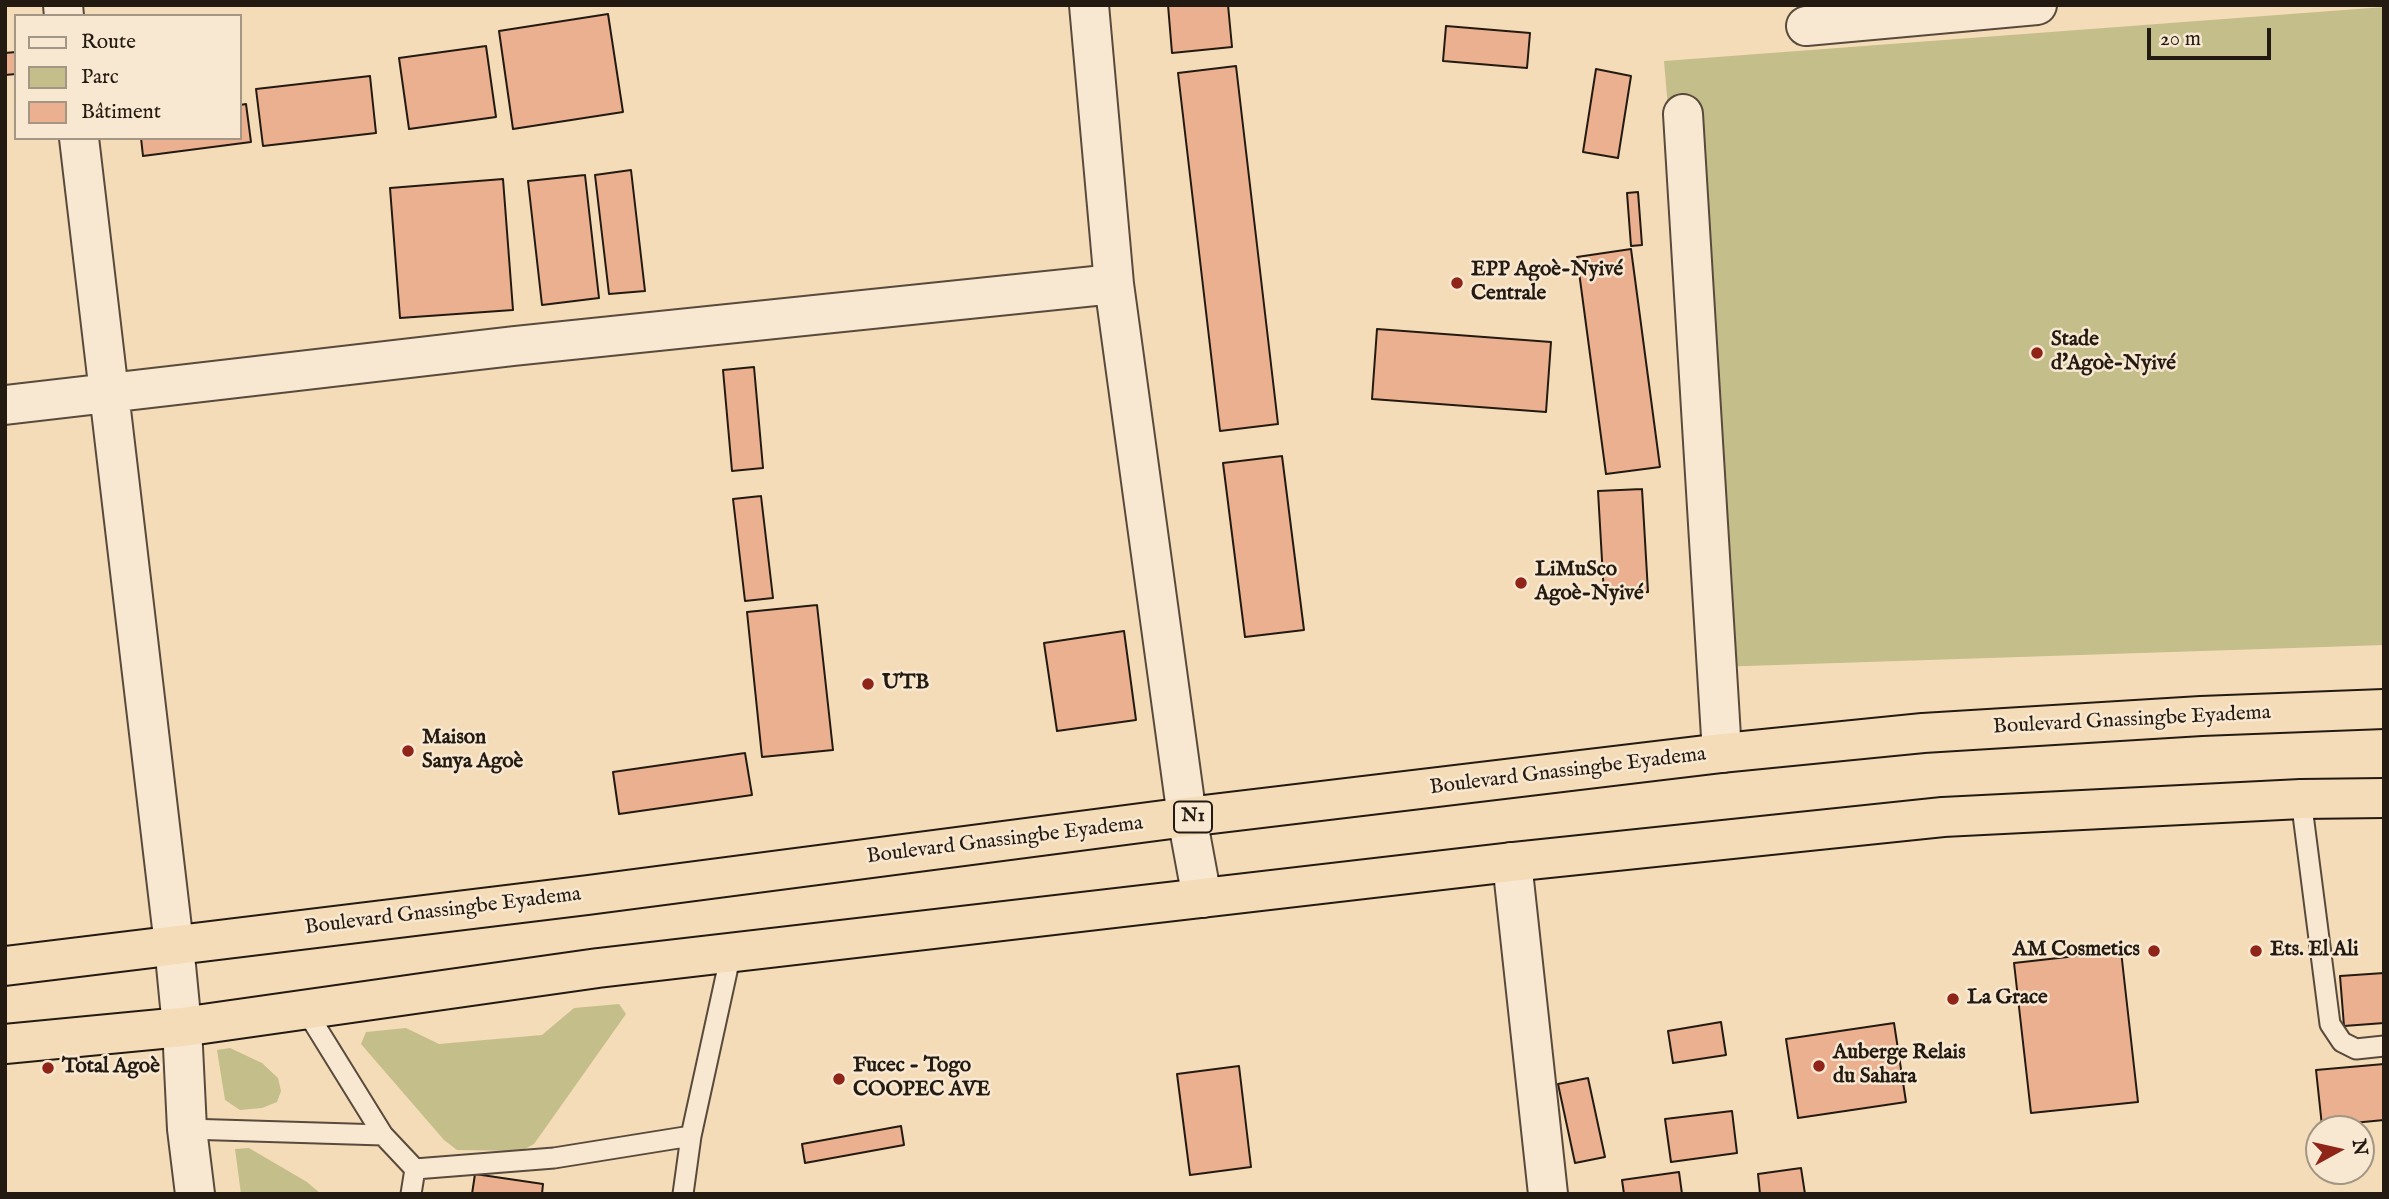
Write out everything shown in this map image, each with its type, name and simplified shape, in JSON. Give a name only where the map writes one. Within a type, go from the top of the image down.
[{"type":"highway","name":"Boulevard Gnassingbe Eyadema","points":[[5,966],[1187,817],[1722,753],[1923,733],[2202,716],[2384,709]]},
{"type":"highway","points":[[5,1044],[182,1027],[598,968],[1512,862],[1943,817],[2301,799],[2384,798]]},
{"type":"street","points":[[1088,5],[1114,284],[1187,817],[1202,898]]},
{"type":"street","points":[[1806,26],[2037,5]]},
{"type":"street","points":[[1683,114],[1722,753]]},
{"type":"street","points":[[79,140],[174,945],[182,1027],[187,1129],[195,1194]]},
{"type":"street","points":[[5,405],[514,346],[1114,284]]},
{"type":"street","points":[[1512,862],[1549,1194]]},
{"type":"lane","points":[[2301,799],[2330,1024],[2342,1042],[2356,1049],[2384,1046]]},
{"type":"lane","points":[[683,1194],[691,1136],[731,953]]},
{"type":"lane","points":[[305,1009],[383,1135],[415,1170]]},
{"type":"lane","points":[[187,1129],[383,1135]]},
{"type":"lane","points":[[415,1170],[554,1158],[691,1136]]},
{"type":"lane","points":[[411,1194],[415,1170]]},
{"type":"green space","name":"Stade d'Agoè-Nyivé","points":[[2384,7],[2384,645],[1716,667],[1664,61]]},
{"type":"green space","points":[[619,1004],[626,1014],[534,1144],[521,1151],[457,1150],[444,1140],[361,1044],[366,1032],[406,1028],[439,1044],[542,1035],[574,1008]]},
{"type":"green space","points":[[230,1048],[262,1063],[278,1078],[281,1091],[277,1102],[262,1108],[240,1110],[225,1100],[217,1050]]},
{"type":"green space","points":[[249,1148],[307,1182],[321,1194],[241,1194],[235,1149]]},
{"type":"building","points":[[1168,5],[1228,5],[1232,47],[1172,53]]},
{"type":"building","points":[[608,14],[623,112],[513,129],[499,31]]},
{"type":"building","points":[[1446,26],[1530,33],[1527,68],[1443,61]]},
{"type":"building","points":[[486,46],[496,117],[409,129],[399,58]]},
{"type":"building","points":[[14,52],[14,74],[5,75],[5,53]]},
{"type":"building","points":[[1236,66],[1278,424],[1220,431],[1178,73]]},
{"type":"building","points":[[1596,69],[1631,76],[1618,158],[1583,152]]},
{"type":"building","points":[[370,76],[376,133],[263,146],[256,89]]},
{"type":"building","points":[[246,104],[251,142],[143,156],[141,140],[242,140],[242,105]]},
{"type":"building","points":[[631,170],[645,291],[609,294],[595,175]]},
{"type":"building","points":[[585,175],[599,298],[542,305],[528,181]]},
{"type":"building","points":[[503,179],[513,310],[400,318],[390,188]]},
{"type":"building","points":[[1638,192],[1642,245],[1631,246],[1627,193]]},
{"type":"building","points":[[1631,249],[1660,467],[1606,474],[1577,257]]},
{"type":"building","points":[[1377,329],[1551,342],[1546,412],[1372,399]]},
{"type":"building","points":[[754,367],[763,468],[732,471],[723,370]]},
{"type":"building","points":[[1282,456],[1304,630],[1245,637],[1223,463]]},
{"type":"building","points":[[1642,489],[1648,592],[1604,595],[1598,491]]},
{"type":"building","points":[[761,496],[773,598],[745,601],[733,499]]},
{"type":"building","points":[[817,605],[833,750],[762,757],[747,612]]},
{"type":"building","points":[[1124,631],[1136,720],[1057,731],[1044,643]]},
{"type":"building","points":[[745,753],[752,795],[619,814],[613,772]]},
{"type":"building","points":[[2121,951],[2138,1102],[2031,1113],[2014,963]]},
{"type":"building","points":[[2384,973],[2384,1023],[2344,1026],[2340,976]]},
{"type":"building","points":[[1721,1022],[1726,1055],[1673,1063],[1668,1031]]},
{"type":"building","points":[[1894,1023],[1906,1102],[1798,1118],[1786,1039]]},
{"type":"building","points":[[2384,1064],[2384,1120],[2375,1121],[2375,1115],[2321,1115],[2316,1070]]},
{"type":"building","points":[[1239,1066],[1251,1167],[1190,1175],[1177,1074]]},
{"type":"building","points":[[1588,1078],[1605,1157],[1575,1163],[1558,1084]]},
{"type":"building","points":[[1732,1111],[1737,1153],[1671,1162],[1665,1119]]},
{"type":"building","points":[[901,1126],[904,1145],[805,1163],[802,1144]]},
{"type":"building","points":[[1801,1168],[1805,1194],[1760,1194],[1758,1174]]},
{"type":"building","points":[[1679,1172],[1682,1194],[1624,1194],[1622,1180]]},
{"type":"building","points":[[475,1174],[543,1184],[542,1194],[472,1194]]},
{"type":"place","name":"EPP Agoè-Nyivé Centrale","points":[[1457,283]]},
{"type":"place","name":"Stade d'Agoè-Nyivé","points":[[2037,353]]},
{"type":"place","name":"LiMuSco Agoè-Nyivé","points":[[1521,583]]},
{"type":"place","name":"UTB","points":[[868,684]]},
{"type":"place","name":"Maison Sanya Agoè","points":[[408,751]]},
{"type":"place","name":"AM Cosmetics","points":[[2154,951]]},
{"type":"place","name":"Ets. El Ali","points":[[2256,951]]},
{"type":"place","name":"La Grace","points":[[1953,999]]},
{"type":"place","name":"Auberge Relais du Sahara","points":[[1819,1066]]},
{"type":"place","name":"Total Agoè","points":[[48,1068]]},
{"type":"place","name":"Fucec - Togo COOPEC AVE","points":[[839,1079]]}]
